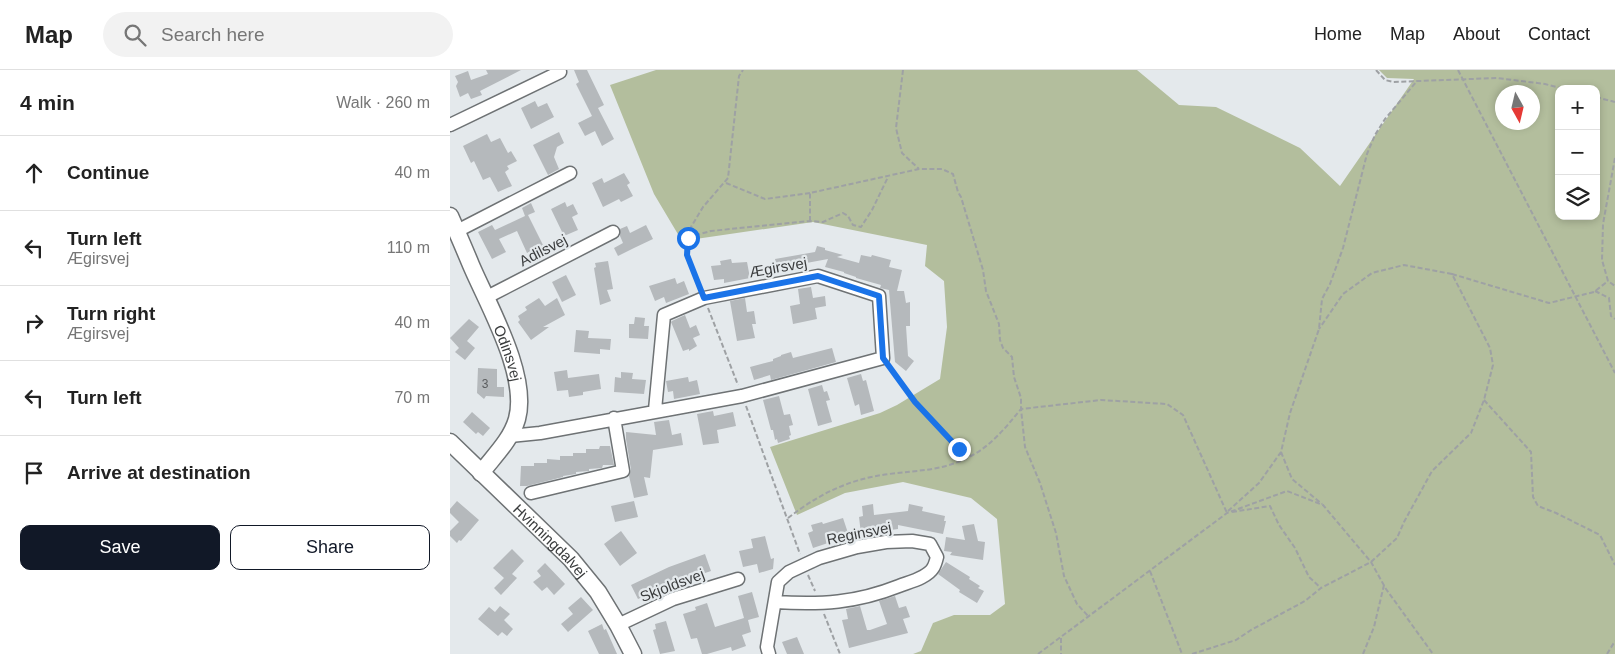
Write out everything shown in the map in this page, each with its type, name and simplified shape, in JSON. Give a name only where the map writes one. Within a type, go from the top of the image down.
[{"type":"street","points":[[450,125],[560,72],[560,70]]},
{"type":"street","points":[[457,231],[570,174]]},
{"type":"street","name":"Odinsvej","points":[[450,216],[471,266],[487,297],[516,378],[519,402],[517,419],[510,436],[481,473]]},
{"type":"street","name":"Adilsvej","points":[[487,297],[613,232]]},
{"type":"street","name":"Ægirsvej","points":[[655,410],[664,315],[704,298],[818,276],[879,296],[883,358]]},
{"type":"street","points":[[510,436],[742,396],[883,358]]},
{"type":"street","points":[[531,492],[623,470],[614,418]]},
{"type":"street","name":"Hvinningdalvej","points":[[450,442],[571,560],[598,592],[633,654]]},
{"type":"street","name":"Reginsvej","points":[[769,654],[767,647],[778,582],[789,572],[819,558],[886,542],[912,541],[930,544],[937,557],[933,570],[920,578],[879,594],[854,600],[820,604],[775,602]]},
{"type":"street","name":"Skjoldsvej","points":[[618,625],[673,599],[738,579]]},
{"type":"path","points":[[743,70],[739,76],[728,178],[703,207],[688,232],[687,255],[742,396],[804,565],[840,654]]},
{"type":"path","points":[[903,70],[896,128],[902,153],[919,169]]},
{"type":"path","points":[[1376,70],[1385,80],[1417,81],[1496,78],[1555,86]]},
{"type":"path","points":[[1458,70],[1615,373]]},
{"type":"path","points":[[1038,654],[1227,513],[1259,483],[1281,452],[1290,413],[1319,330],[1322,299],[1330,284],[1342,248],[1367,154],[1375,135],[1385,119],[1417,81]]},
{"type":"path","points":[[1600,98],[1615,102]]},
{"type":"path","points":[[1615,158],[1603,224],[1602,260],[1608,281],[1615,286]]},
{"type":"path","points":[[725,182],[765,199],[810,193],[919,169],[942,169],[953,174],[958,192],[962,197],[983,270],[986,291],[999,324],[1000,340],[1003,348],[1012,357],[1014,377],[1021,398],[1025,447],[1040,482],[1056,533],[1064,576],[1077,604],[1089,617]]},
{"type":"path","points":[[688,238],[711,230],[810,221],[823,222],[843,213],[848,216],[854,225],[861,226],[872,210],[888,177]]},
{"type":"path","points":[[810,193],[810,221]]},
{"type":"path","points":[[1319,330],[1343,294],[1372,273],[1404,265],[1452,274],[1549,303],[1595,291],[1608,281]]},
{"type":"path","points":[[1192,654],[1236,640],[1305,601],[1321,588],[1371,562],[1397,538],[1432,471],[1471,433],[1484,400],[1493,365],[1490,348],[1452,274]]},
{"type":"path","points":[[1595,291],[1609,298],[1611,316],[1615,319]]},
{"type":"path","points":[[883,358],[915,402],[959,449],[971,456]]},
{"type":"path","points":[[787,519],[804,506],[839,486],[888,474],[937,469],[971,456],[991,442],[1021,409],[1101,400],[1168,404],[1183,415],[1227,513]]},
{"type":"path","points":[[1484,400],[1531,452],[1533,497],[1538,506],[1556,512],[1600,536],[1615,565]]},
{"type":"path","points":[[1281,452],[1292,479],[1323,505],[1371,562],[1384,585],[1432,654]]},
{"type":"path","points":[[1227,513],[1287,491],[1323,505]]},
{"type":"path","points":[[1227,513],[1270,506],[1279,525],[1295,548],[1309,577],[1321,588]]},
{"type":"path","points":[[1150,571],[1182,654]]},
{"type":"path","points":[[1363,654],[1374,626],[1384,585]]},
{"type":"path","points":[[1061,638],[1061,654]]},
{"type":"path","points":[[1607,654],[1615,641]]},
{"type":"green space","points":[[656,70],[1137,70],[1179,105],[1216,107],[1300,148],[1340,186],[1414,79],[1387,78],[1379,70],[1615,70],[1615,654],[913,654],[921,651],[933,623],[954,615],[990,615],[1005,604],[997,519],[971,498],[903,482],[845,493],[797,515],[770,447],[880,413],[940,379],[947,327],[944,281],[925,266],[927,245],[813,222],[682,241],[654,194],[610,85]]},
{"type":"building","points":[[486,70],[521,70],[480,91],[482,95],[471,99],[468,93],[460,97],[456,86],[458,82],[455,76],[468,71],[471,80],[488,74]]},
{"type":"building","points":[[574,70],[587,70],[604,105],[598,108],[614,139],[602,146],[595,131],[585,136],[578,123],[592,116],[576,84],[579,82]]},
{"type":"building","points":[[535,101],[538,107],[547,103],[554,117],[531,129],[521,108]]},
{"type":"building","points":[[559,132],[564,143],[557,147],[554,157],[559,169],[548,175],[533,145]]},
{"type":"building","points":[[487,134],[491,142],[500,138],[508,153],[511,151],[517,161],[507,166],[509,169],[505,172],[512,186],[498,192],[490,177],[483,180],[474,161],[471,163],[463,146]]},
{"type":"building","points":[[624,173],[630,183],[627,185],[633,196],[621,202],[619,199],[603,207],[592,183],[602,178],[604,183]]},
{"type":"building","points":[[565,202],[567,207],[573,204],[578,214],[572,217],[578,230],[564,236],[551,209]]},
{"type":"building","points":[[531,203],[535,212],[528,215],[543,245],[527,253],[517,231],[499,239],[506,252],[492,259],[478,232],[492,225],[495,230],[525,216],[522,208]]},
{"type":"building","points":[[646,225],[653,239],[618,256],[614,248],[623,243],[620,229],[627,226],[630,233]]},
{"type":"building","points":[[817,246],[843,255],[837,257],[859,263],[861,255],[871,257],[872,255],[891,260],[889,267],[902,270],[897,291],[904,291],[906,303],[910,302],[910,326],[906,326],[908,356],[914,361],[906,371],[895,362],[889,290],[880,288],[881,285],[825,267],[828,259],[801,264],[802,269],[778,272],[775,259],[815,252]]},
{"type":"building","points":[[731,259],[732,263],[747,262],[750,278],[724,283],[724,279],[714,280],[711,266],[721,265],[720,261]]},
{"type":"building","points":[[608,261],[613,289],[607,290],[611,301],[600,305],[594,268],[596,267],[595,263]]},
{"type":"building","points":[[566,275],[576,295],[562,302],[552,282]]},
{"type":"building","points":[[675,278],[677,284],[684,281],[689,294],[666,303],[664,297],[655,301],[649,286]]},
{"type":"building","points":[[811,287],[813,298],[825,296],[826,306],[815,308],[817,319],[793,324],[790,306],[800,304],[798,289]]},
{"type":"building","points":[[539,298],[545,306],[557,298],[565,315],[543,327],[549,327],[531,340],[518,322],[520,320],[518,316],[527,310],[525,307]]},
{"type":"building","points":[[745,298],[747,312],[754,311],[756,324],[752,324],[755,338],[737,341],[730,301]]},
{"type":"building","points":[[685,315],[690,328],[696,325],[700,335],[693,338],[697,346],[689,351],[689,349],[683,351],[671,322]]},
{"type":"building","points":[[635,317],[645,318],[644,326],[649,326],[648,339],[629,338],[629,324],[634,324]]},
{"type":"building","points":[[469,319],[479,327],[467,341],[475,348],[465,360],[455,352],[459,348],[450,338]]},
{"type":"building","points":[[576,330],[589,331],[588,338],[611,339],[610,350],[600,349],[600,354],[574,352]]},
{"type":"building","points":[[832,348],[836,362],[771,380],[770,375],[754,380],[750,367],[773,361],[773,359],[781,355],[791,352],[793,358]]},
{"type":"building","points":[[478,368],[497,369],[497,387],[504,387],[504,397],[486,396],[484,399],[477,393]]},
{"type":"building","points":[[567,370],[568,378],[599,374],[601,389],[569,397],[568,390],[557,391],[554,372]]},
{"type":"building","points":[[621,372],[633,373],[632,379],[646,380],[644,394],[614,392],[615,377],[621,378]]},
{"type":"building","points":[[861,374],[863,381],[866,380],[874,411],[861,415],[859,404],[855,406],[847,378]]},
{"type":"building","points":[[688,377],[689,382],[697,380],[700,394],[674,399],[673,391],[668,392],[666,381]]},
{"type":"building","points":[[822,385],[824,392],[827,391],[830,400],[826,401],[832,422],[818,426],[808,389]]},
{"type":"building","points":[[779,396],[784,415],[790,414],[793,425],[789,426],[790,439],[778,443],[777,439],[775,440],[773,430],[771,430],[763,400]]},
{"type":"building","points":[[713,411],[714,416],[733,412],[736,426],[717,430],[719,443],[703,445],[697,414]]},
{"type":"building","points":[[472,412],[490,428],[483,436],[478,432],[476,434],[463,422]]},
{"type":"building","points":[[669,420],[672,435],[681,433],[683,445],[653,450],[650,478],[644,477],[648,495],[634,498],[629,476],[631,470],[626,432],[656,435],[654,422]]},
{"type":"building","points":[[600,446],[610,446],[614,465],[603,465],[602,468],[589,469],[589,471],[576,472],[576,474],[520,486],[521,466],[547,463],[547,459],[560,460],[560,456],[586,453],[586,449],[599,449]]},
{"type":"building","points":[[457,501],[479,520],[461,541],[459,540],[457,543],[450,536],[450,531],[459,522],[450,513],[450,509]]},
{"type":"building","points":[[634,501],[638,517],[615,522],[611,506]]},
{"type":"building","points":[[873,504],[874,515],[908,511],[909,504],[923,507],[922,511],[945,516],[944,521],[946,521],[943,534],[898,525],[898,529],[861,534],[859,517],[863,516],[862,506]]},
{"type":"building","points":[[843,518],[849,536],[813,548],[808,533],[813,531],[811,525],[822,522],[823,524]]},
{"type":"building","points":[[974,524],[978,541],[985,542],[983,560],[950,555],[952,552],[944,551],[946,537],[965,540],[962,526]]},
{"type":"building","points":[[621,531],[637,553],[620,566],[604,544]]},
{"type":"building","points":[[765,536],[771,559],[774,558],[773,569],[759,573],[757,564],[743,567],[739,551],[753,548],[751,539]]},
{"type":"building","points":[[512,549],[524,561],[512,574],[517,578],[501,595],[494,588],[504,578],[493,568]]},
{"type":"building","points":[[705,554],[711,571],[684,579],[638,599],[631,585],[669,567]]},
{"type":"building","points":[[946,562],[970,577],[969,579],[980,586],[978,588],[984,591],[977,603],[959,592],[960,590],[938,574]]},
{"type":"building","points":[[545,563],[565,584],[554,595],[547,587],[542,591],[533,582],[541,576],[537,571]]},
{"type":"building","points":[[752,592],[759,617],[748,620],[751,632],[742,635],[746,646],[732,651],[731,647],[702,654],[697,638],[691,639],[683,614],[696,610],[695,607],[707,603],[715,627],[744,618],[738,596]]},
{"type":"building","points":[[895,596],[899,608],[906,606],[910,617],[903,619],[908,633],[849,648],[842,620],[848,619],[846,609],[860,606],[867,630],[870,630],[887,624],[879,601]]},
{"type":"building","points":[[581,597],[593,610],[568,632],[561,624],[573,614],[568,608]]},
{"type":"building","points":[[500,606],[510,614],[504,620],[513,629],[507,636],[502,632],[498,636],[478,619],[489,607],[495,612]]},
{"type":"building","points":[[666,621],[675,651],[660,654],[653,630],[656,629],[655,624]]},
{"type":"building","points":[[602,624],[617,654],[599,654],[588,631]]},
{"type":"building","points":[[797,637],[804,654],[787,654],[782,642]]},
{"type":"route","points":[[688,238],[687,255],[704,298],[818,276],[879,296],[883,358],[915,402],[959,449]]}]
